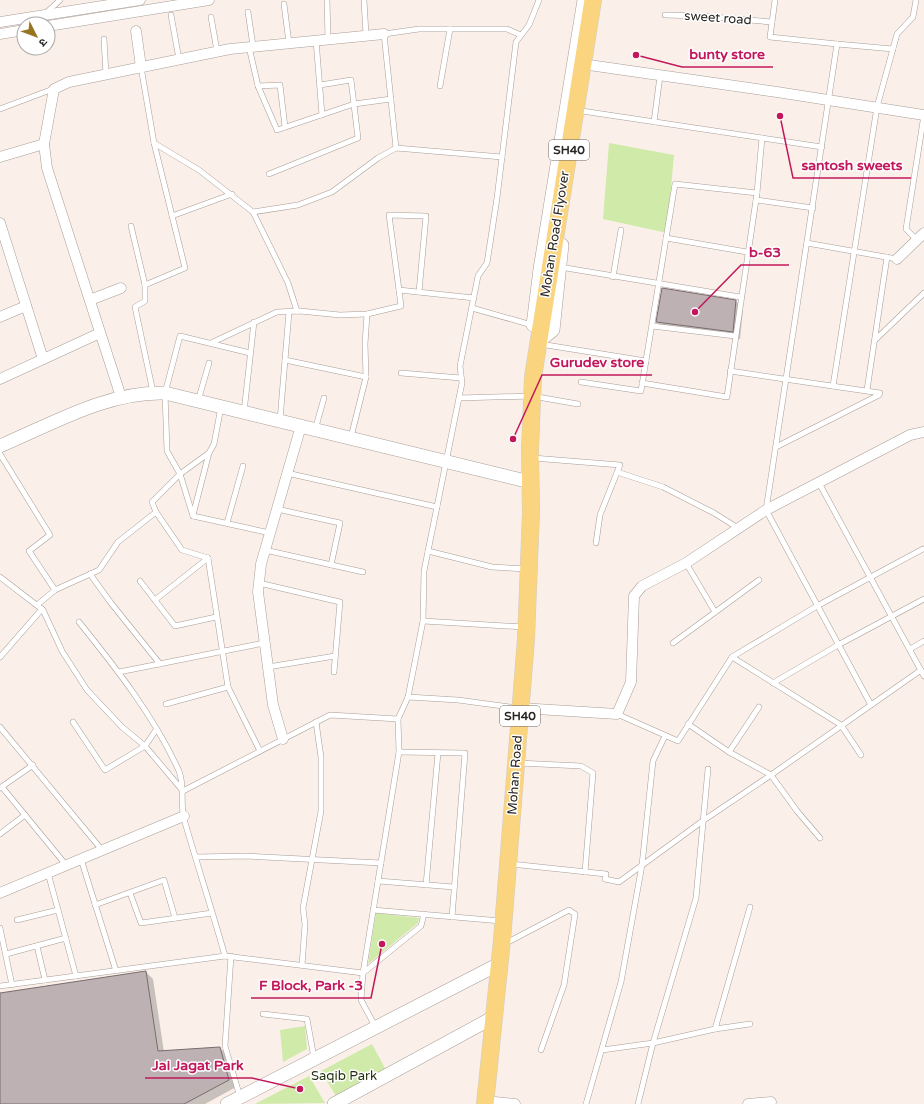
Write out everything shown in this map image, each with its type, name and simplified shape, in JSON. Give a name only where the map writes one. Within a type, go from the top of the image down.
[{"type":"main road","name":"Mohan Road Flyover","points":[[537,326],[545,300],[593,0]]},
{"type":"main road","name":"Mohan Road","points":[[485,1102],[504,922],[526,628],[532,396],[537,326]]},
{"type":"street","points":[[0,22],[140,0],[142,11]]},
{"type":"street","points":[[56,25],[209,0]]},
{"type":"street","points":[[537,326],[540,269],[584,0]]},
{"type":"street","points":[[536,348],[553,330],[559,267],[588,66],[601,0]]},
{"type":"street","points":[[0,34],[16,31]]},
{"type":"street","points":[[136,31],[141,67]]},
{"type":"street","points":[[121,397],[47,168],[44,144],[54,89],[69,82],[217,51],[384,34]]},
{"type":"street","points":[[588,66],[924,115]]},
{"type":"street","points":[[0,157],[44,144]]},
{"type":"street","points":[[0,223],[43,359]]},
{"type":"street","points":[[892,258],[920,237]]},
{"type":"street","points":[[90,300],[121,288]]},
{"type":"street","points":[[0,317],[26,306]]},
{"type":"street","points":[[0,379],[100,333]]},
{"type":"street","points":[[0,446],[81,411],[121,397],[159,392],[530,482]]},
{"type":"street","points":[[283,739],[273,705],[258,592],[265,550],[300,426]]},
{"type":"street","points":[[520,708],[617,714],[631,682],[634,596],[642,586],[686,562],[766,510],[910,435],[924,432]]},
{"type":"street","points":[[0,893],[184,816]]},
{"type":"street","points":[[227,1104],[500,964]]},
{"type":"street","points":[[334,1104],[494,1017]]},
{"type":"street","points":[[485,1102],[515,1104]]},
{"type":"street","points":[[748,1104],[771,1102]]},
{"type":"lane","points":[[44,15],[60,0]]},
{"type":"lane","points":[[327,0],[328,39]]},
{"type":"lane","points":[[364,0],[366,35]]},
{"type":"lane","points":[[376,1028],[361,1000],[363,973],[399,752],[398,719],[408,697],[423,621],[424,571],[459,398],[461,378],[460,366],[478,276],[486,263],[502,157],[516,42],[529,25],[539,0]]},
{"type":"lane","points":[[775,0],[770,37],[893,49]]},
{"type":"lane","points":[[833,386],[877,107],[897,34],[913,17],[916,0]]},
{"type":"lane","points":[[284,4],[289,43]]},
{"type":"lane","points":[[248,12],[251,47],[258,86],[277,130],[354,104],[391,99]]},
{"type":"lane","points":[[171,15],[179,59]]},
{"type":"lane","name":"sweet road","points":[[665,15],[701,16],[772,22]]},
{"type":"lane","points":[[211,17],[217,51]]},
{"type":"lane","points":[[396,148],[384,34],[420,29],[507,29],[521,35]]},
{"type":"lane","points":[[440,86],[450,29]]},
{"type":"lane","points":[[104,40],[106,75]]},
{"type":"lane","points":[[316,40],[322,115]]},
{"type":"lane","points":[[837,44],[766,510],[871,705]]},
{"type":"lane","points":[[141,67],[154,142],[185,268],[145,285]]},
{"type":"lane","points":[[654,122],[660,76]]},
{"type":"lane","points":[[269,174],[358,138],[351,80],[320,84]]},
{"type":"lane","points":[[258,86],[280,85],[285,128]]},
{"type":"lane","points":[[0,109],[54,89]]},
{"type":"lane","points":[[582,111],[822,147]]},
{"type":"lane","points":[[920,237],[906,229],[924,115]]},
{"type":"lane","points":[[642,383],[727,397],[740,297],[757,193],[762,138]]},
{"type":"lane","points":[[154,142],[199,170],[232,194],[253,212],[288,283],[297,311]]},
{"type":"lane","points":[[253,212],[298,205],[332,192],[378,158],[396,148],[502,157]]},
{"type":"lane","points":[[581,382],[641,391],[675,184],[757,193]]},
{"type":"lane","points":[[172,216],[232,194]]},
{"type":"lane","points":[[756,200],[813,208]]},
{"type":"lane","points":[[211,344],[277,312],[297,311],[367,314],[401,306],[389,215],[426,216],[419,292]]},
{"type":"lane","points":[[131,226],[145,285],[145,301],[135,308],[159,392],[167,451],[180,474],[193,516]]},
{"type":"lane","points":[[613,277],[621,230]]},
{"type":"lane","points":[[666,238],[747,252]]},
{"type":"lane","points":[[807,243],[892,258],[875,340],[867,390]]},
{"type":"lane","points":[[559,267],[740,297]]},
{"type":"lane","points":[[399,290],[474,298]]},
{"type":"lane","points":[[875,340],[924,293]]},
{"type":"lane","points":[[472,308],[537,326]]},
{"type":"lane","points":[[280,421],[289,312]]},
{"type":"lane","points":[[351,438],[366,378],[365,344],[367,314]]},
{"type":"lane","points":[[244,413],[254,322]]},
{"type":"lane","points":[[652,326],[735,336]]},
{"type":"lane","points":[[159,392],[180,336],[250,353]]},
{"type":"lane","points":[[536,348],[646,361]]},
{"type":"lane","points":[[285,360],[366,378]]},
{"type":"lane","points":[[197,402],[209,363]]},
{"type":"lane","points":[[730,371],[880,393],[879,395],[776,447]]},
{"type":"lane","points":[[401,373],[461,378]]},
{"type":"lane","points":[[459,398],[532,396],[578,404]]},
{"type":"lane","points":[[315,430],[324,398]]},
{"type":"lane","points":[[193,516],[209,453],[214,444],[221,407]]},
{"type":"lane","points":[[208,558],[182,550],[156,512],[152,502],[180,474],[209,453]]},
{"type":"lane","points":[[0,454],[50,535],[29,552],[55,590]]},
{"type":"lane","points":[[530,457],[620,465],[600,515],[596,543]]},
{"type":"lane","points":[[227,523],[243,466]]},
{"type":"lane","points":[[617,472],[663,487],[714,513],[738,528]]},
{"type":"lane","points":[[287,473],[437,507]]},
{"type":"lane","points":[[819,483],[872,577],[924,676]]},
{"type":"lane","points":[[277,509],[340,523],[331,565]]},
{"type":"lane","points":[[37,605],[55,590],[99,570],[118,542],[156,512]]},
{"type":"lane","points":[[193,516],[270,533]]},
{"type":"lane","points":[[617,714],[678,741],[732,657],[817,606],[923,549]]},
{"type":"lane","points":[[265,550],[363,572]]},
{"type":"lane","points":[[428,551],[492,567],[528,569]]},
{"type":"lane","points":[[155,600],[208,558]]},
{"type":"lane","points":[[208,558],[221,652],[228,687],[260,751]]},
{"type":"lane","points":[[686,562],[715,612]]},
{"type":"lane","points":[[90,574],[111,603],[160,664]]},
{"type":"lane","points":[[0,577],[42,609],[62,651],[87,690],[122,727],[145,746],[183,791]]},
{"type":"lane","points":[[673,643],[759,580]]},
{"type":"lane","points":[[140,582],[175,626],[216,617]]},
{"type":"lane","points":[[259,583],[340,602],[334,672]]},
{"type":"lane","points":[[773,683],[838,645],[924,599]]},
{"type":"lane","points":[[0,657],[42,609]]},
{"type":"lane","points":[[423,621],[526,628]]},
{"type":"lane","points":[[79,622],[119,672],[156,730],[179,772],[183,791],[184,816],[212,913],[228,956],[225,1046],[240,1097]]},
{"type":"lane","points":[[910,649],[924,641]]},
{"type":"lane","points":[[119,672],[264,643]]},
{"type":"lane","points":[[268,667],[336,656]]},
{"type":"lane","points":[[732,657],[841,725],[861,755]]},
{"type":"lane","points":[[508,864],[606,874],[605,880],[619,882],[704,820],[921,670]]},
{"type":"lane","points":[[166,704],[228,687]]},
{"type":"lane","points":[[408,697],[458,700],[520,708]]},
{"type":"lane","points":[[729,752],[759,707]]},
{"type":"lane","points":[[183,791],[330,715],[398,719]]},
{"type":"lane","points":[[73,722],[105,770],[145,746],[156,730]]},
{"type":"lane","points":[[302,965],[305,925],[303,908],[321,811],[321,757],[316,722]]},
{"type":"lane","points":[[688,724],[729,752],[771,775],[797,811],[820,838]]},
{"type":"lane","points":[[0,727],[102,850]]},
{"type":"lane","points":[[586,1104],[621,982],[642,866],[653,761],[665,736]]},
{"type":"lane","points":[[399,752],[465,753],[452,917]]},
{"type":"lane","points":[[426,885],[438,753]]},
{"type":"lane","points":[[516,763],[580,766],[593,773],[585,872]]},
{"type":"lane","points":[[33,765],[1,787],[66,865]]},
{"type":"lane","points":[[638,1104],[653,1044],[696,898],[708,769]]},
{"type":"lane","points":[[0,834],[25,815]]},
{"type":"lane","points":[[196,856],[246,856],[381,863]]},
{"type":"lane","points":[[81,859],[116,970]]},
{"type":"lane","points":[[48,873],[76,976]]},
{"type":"lane","points":[[96,905],[164,880],[175,918]]},
{"type":"lane","points":[[378,881],[454,887]]},
{"type":"lane","points":[[130,893],[141,923],[212,913]]},
{"type":"lane","points":[[714,1029],[750,907]]},
{"type":"lane","points":[[17,920],[58,910]]},
{"type":"lane","points":[[373,910],[504,922]]},
{"type":"lane","points":[[502,940],[510,941],[569,910],[575,914],[564,985],[541,1050]]},
{"type":"lane","points":[[0,986],[228,956],[363,973],[421,926],[424,914]]},
{"type":"lane","points":[[0,928],[12,985]]},
{"type":"lane","points":[[6,954],[66,938]]},
{"type":"lane","points":[[37,946],[45,980]]},
{"type":"lane","points":[[263,1014],[307,1019],[314,1059]]},
{"type":"lane","points":[[602,1050],[653,1044],[714,1029],[750,1024]]},
{"type":"green space","points":[[609,143],[674,155],[667,233],[603,219]]},
{"type":"green space","points":[[376,913],[419,918],[418,923],[368,964]]},
{"type":"green space","points":[[305,1026],[307,1049],[283,1062],[280,1030]]},
{"type":"green space","name":"Saqib Park","points":[[372,1044],[386,1070],[337,1098],[321,1071]]},
{"type":"green space","points":[[309,1076],[325,1103],[255,1104]]},
{"type":"building","points":[[662,288],[736,300],[733,332],[656,322]]},
{"type":"building","points":[[146,971],[158,1051],[220,1047],[229,1080],[184,1104],[0,1104],[0,993]]},
{"type":"place","name":"bunty store","points":[[636,55]]},
{"type":"place","name":"santosh sweets","points":[[780,116]]},
{"type":"place","name":"b-63","points":[[695,312]]},
{"type":"place","name":"Gurudev store","points":[[513,439]]},
{"type":"place","name":"F Block, Park -3","points":[[382,944]]},
{"type":"place","name":"Jai Jagat Park","points":[[300,1089]]}]
